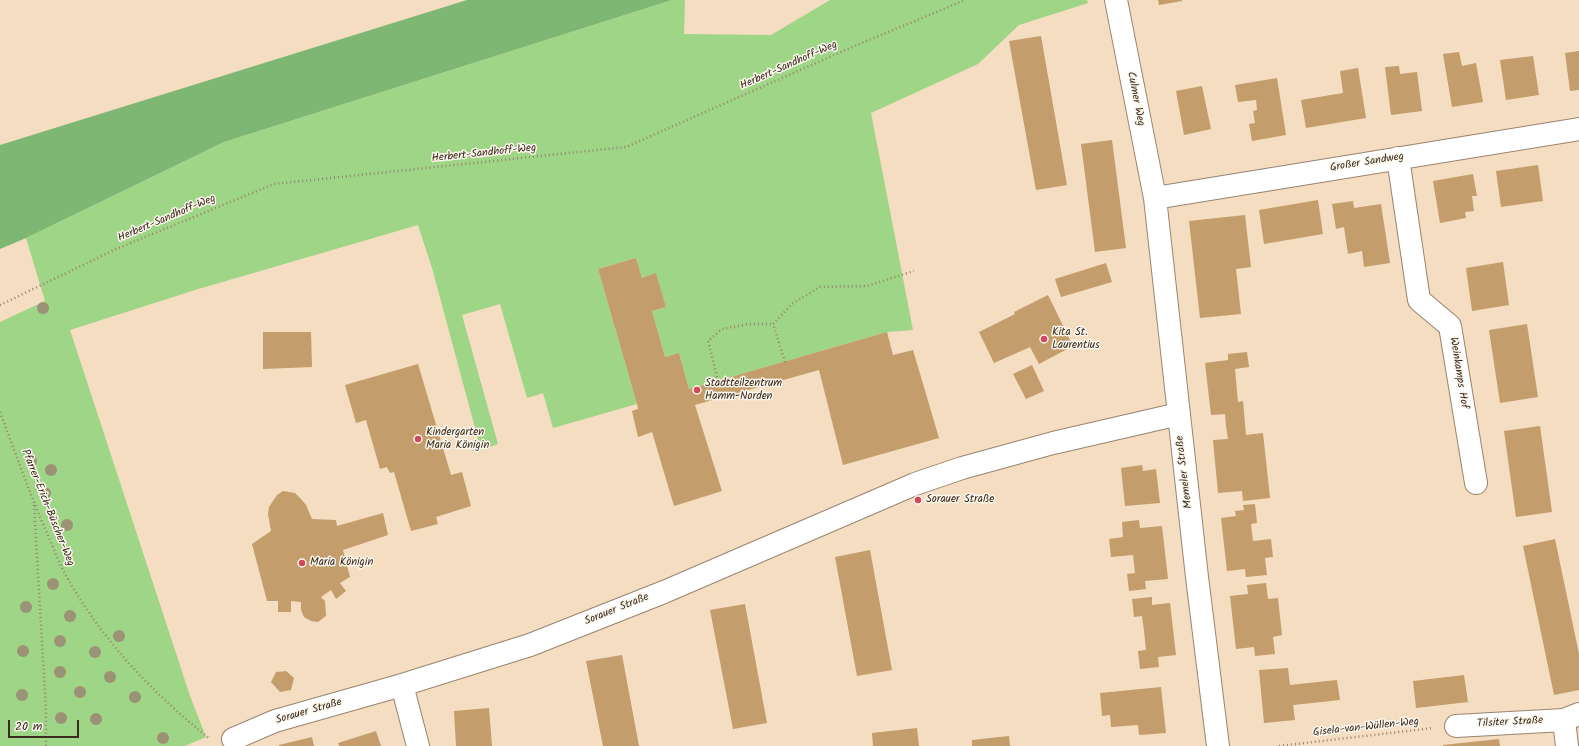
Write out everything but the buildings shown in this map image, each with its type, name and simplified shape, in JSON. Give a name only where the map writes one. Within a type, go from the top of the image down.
[{"type":"street","name":"Culmer Weg","points":[[1116,0],[1155,198]]},
{"type":"street","name":"Großer Sandweg","points":[[1155,198],[1579,129]]},
{"type":"street","name":"Weinkamps Hof","points":[[1398,158],[1419,300],[1450,326],[1476,483]]},
{"type":"street","name":"Memeler Straße","points":[[1155,198],[1218,746]]},
{"type":"street","name":"Sorauer Straße","points":[[223,740],[275,721],[402,685],[553,636],[664,592],[915,484],[962,468],[1053,443],[1179,414]]},
{"type":"street","points":[[402,685],[418,746]]},
{"type":"street","name":"Tilsiter Straße","points":[[1456,726],[1571,717],[1567,746]]},
{"type":"path","name":"Herbert-Sandhoff-Weg","points":[[0,305],[116,249],[274,184],[626,147],[850,48],[965,0]]},
{"type":"path","points":[[718,381],[708,341],[722,329],[748,324],[773,324],[792,304],[820,287],[867,286],[914,271]]},
{"type":"path","points":[[773,324],[785,362]]},
{"type":"path","name":"Pfarrer-Erich-Büscher-Weg","points":[[0,412],[34,503],[63,570],[108,641],[139,675],[191,724],[223,740]]},
{"type":"path","points":[[34,503],[46,704],[46,746]]},
{"type":"path","name":"Gisela-van-Wüllen-Weg","points":[[1279,746],[1456,726]]},
{"type":"green space","points":[[467,0],[672,0],[224,142],[26,238],[0,249],[0,145]]},
{"type":"green space","points":[[672,0],[685,0],[684,34],[771,35],[830,0],[1087,0],[1088,3],[1019,25],[978,64],[871,113],[913,330],[887,332],[689,389],[679,353],[665,357],[652,311],[666,307],[656,274],[642,278],[636,258],[598,269],[637,404],[553,428],[543,393],[527,398],[500,304],[462,315],[498,444],[481,450],[432,268],[418,225],[195,290],[70,330],[190,696],[206,737],[185,746],[0,746],[0,322],[45,301],[26,238],[224,142]]},
{"type":"place","name":"Kita St. Laurentius","points":[[1044,339]]},
{"type":"place","name":"Stadtteilzentrum Hamm-Norden","points":[[697,390]]},
{"type":"place","name":"Kindergarten Maria Königin","points":[[418,439]]},
{"type":"place","name":"Sorauer Straße","points":[[918,500]]},
{"type":"place","name":"Maria Königin","points":[[302,563]]}]
